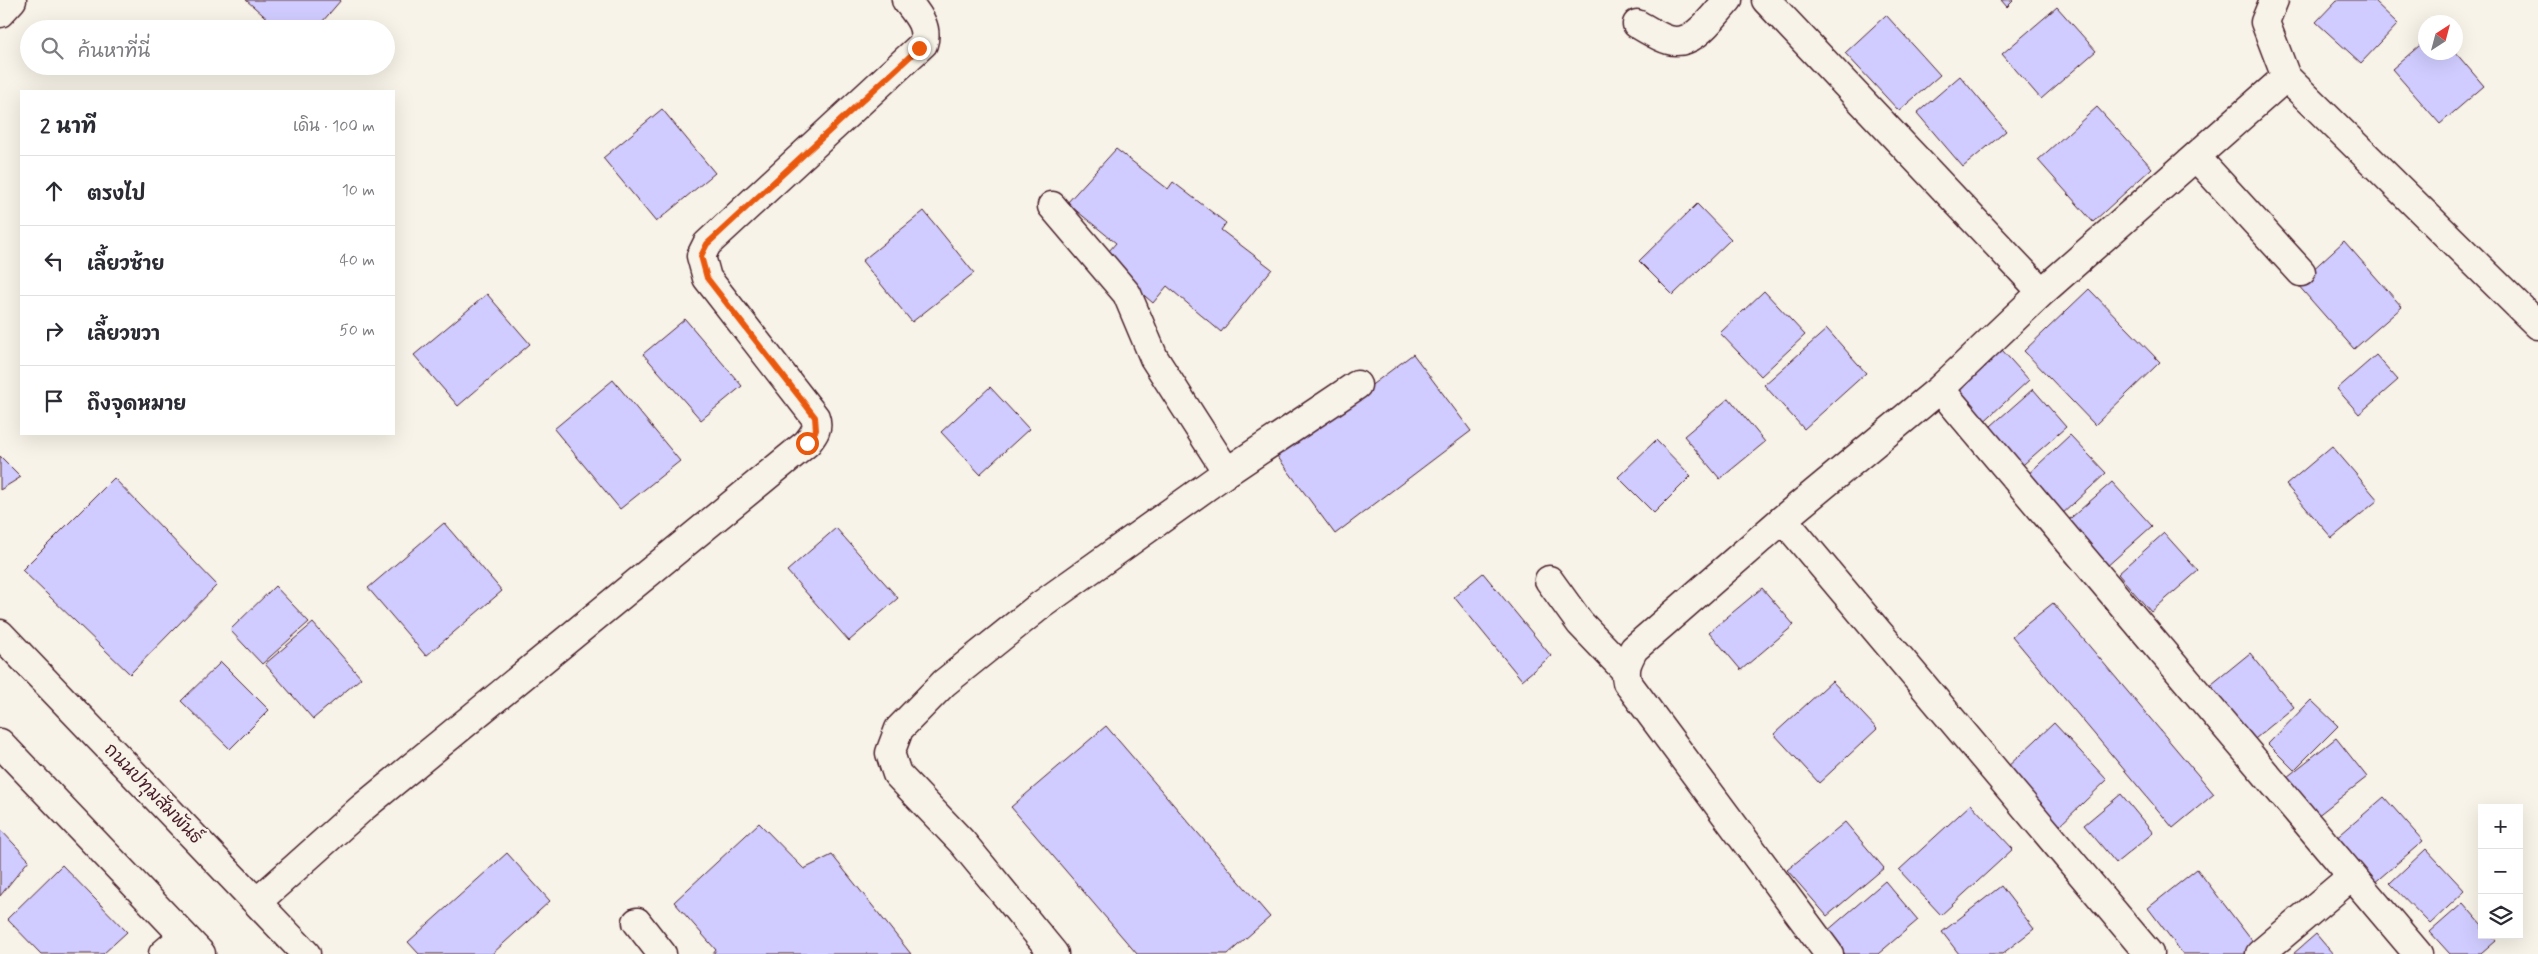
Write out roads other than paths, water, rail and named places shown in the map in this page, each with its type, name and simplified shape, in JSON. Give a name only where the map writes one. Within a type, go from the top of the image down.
[{"type":"street","points":[[0,13],[12,0]]},
{"type":"street","points":[[257,902],[362,808],[814,436],[817,423],[815,417],[707,278],[701,256],[707,244],[923,44],[925,38],[922,22],[906,0]]},
{"type":"street","points":[[1637,24],[1670,40],[1682,41],[1692,38],[1728,0]]},
{"type":"street","points":[[1766,0],[2042,292]]},
{"type":"street","points":[[2274,0],[2266,22],[2286,77],[2538,325]]},
{"type":"street","points":[[1624,669],[1634,649],[1783,519],[1940,389],[2042,292],[2286,77]]},
{"type":"street","points":[[2196,157],[2301,272]]},
{"type":"street","points":[[1052,206],[1127,294],[1154,358],[1227,472]]},
{"type":"street","points":[[1054,954],[962,842],[897,774],[890,753],[899,729],[944,683],[1041,605],[1227,472],[1357,385]]},
{"type":"street","points":[[1940,389],[2418,954]]},
{"type":"street","points":[[1783,519],[2149,954]]},
{"type":"street","points":[[1550,580],[1580,623],[1624,669],[1627,682],[1829,954]]},
{"type":"street","name":"ถนนปทุมสัมพันธ์","points":[[0,634],[306,954]]},
{"type":"street","points":[[0,743],[192,945],[163,954]]},
{"type":"street","points":[[2260,954],[2351,877]]},
{"type":"street","points":[[637,922],[662,954]]}]
